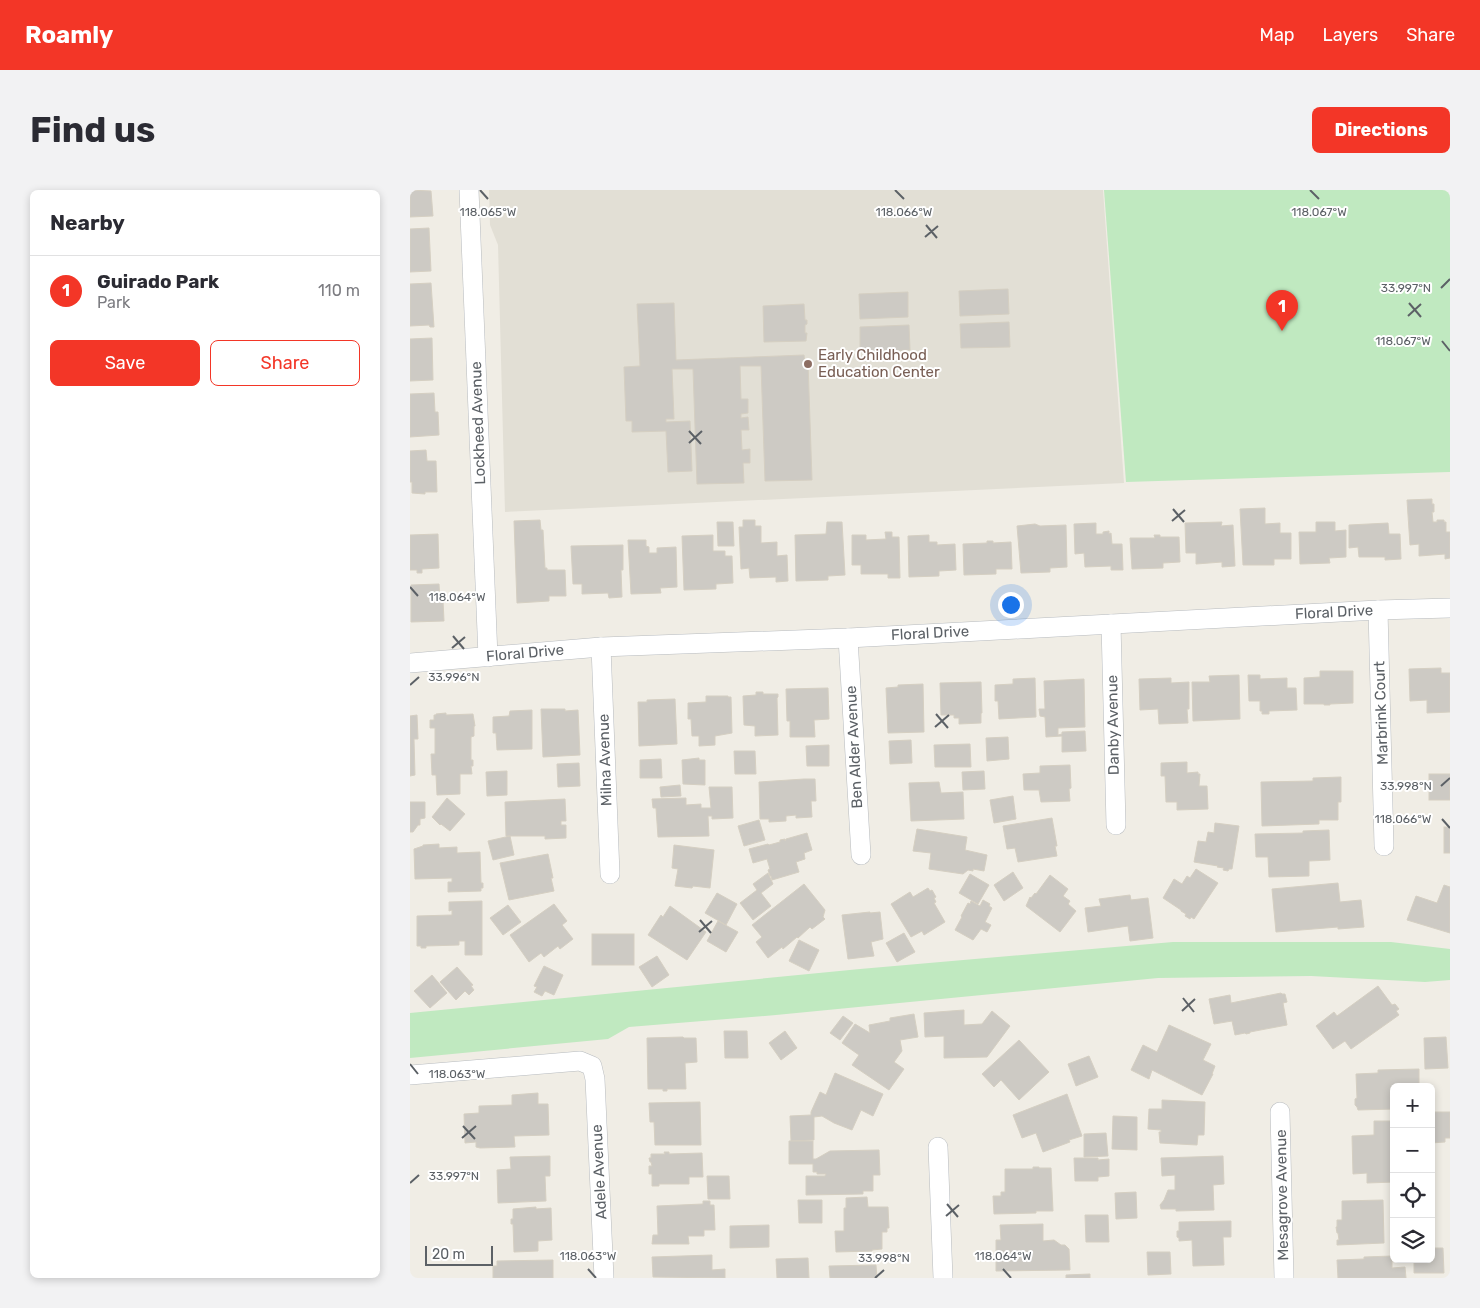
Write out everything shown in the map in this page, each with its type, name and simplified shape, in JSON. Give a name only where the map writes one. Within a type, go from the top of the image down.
[{"type":"street","name":"Lockheed Avenue","points":[[469,190],[488,657]]},
{"type":"street","name":"Floral Drive","points":[[410,662],[601,647],[848,638],[1378,610],[1450,608]]},
{"type":"street","name":"Marbrink Court","points":[[1378,610],[1384,846]]},
{"type":"street","name":"Danby Avenue","points":[[1111,624],[1116,825]]},
{"type":"street","name":"Ben Alder Avenue","points":[[848,638],[861,855]]},
{"type":"street","name":"Milna Avenue","points":[[601,647],[610,874]]},
{"type":"street","name":"Adele Avenue","points":[[410,1075],[580,1061],[592,1066],[595,1079],[604,1278]]},
{"type":"street","name":"Mesagrove Avenue","points":[[1280,1112],[1284,1278]]},
{"type":"street","points":[[938,1147],[943,1278]]},
{"type":"shaded area","name":"Early Childhood Education Center","points":[[489,190],[1103,190],[1124,483],[505,512],[498,245],[490,225]]},
{"type":"green space","points":[[1104,190],[1450,190],[1450,472],[1126,482]]},
{"type":"green space","points":[[1173,942],[1391,942],[1450,949],[1450,980],[1425,982],[1311,976],[1158,978],[776,1015],[629,1027],[608,1039],[410,1058],[410,1013],[860,969]]},
{"type":"building","points":[[410,190],[431,191],[433,216],[410,217]]},
{"type":"building","points":[[429,228],[431,271],[410,272],[410,229]]},
{"type":"building","points":[[431,283],[434,327],[429,325],[410,326],[410,284]]},
{"type":"building","points":[[1008,289],[1009,314],[960,316],[959,291]]},
{"type":"building","points":[[908,292],[908,317],[860,319],[859,294]]},
{"type":"building","points":[[674,303],[676,360],[804,355],[805,363],[808,363],[812,480],[765,481],[761,366],[740,366],[741,399],[748,399],[748,413],[741,414],[741,418],[748,417],[749,430],[741,430],[742,450],[750,449],[750,463],[743,463],[744,483],[697,484],[693,369],[672,369],[674,419],[666,419],[666,422],[690,421],[692,471],[668,472],[666,431],[632,432],[632,421],[626,421],[624,367],[640,366],[637,304]]},
{"type":"building","points":[[804,304],[805,320],[807,320],[805,325],[806,341],[764,342],[763,306]]},
{"type":"building","points":[[1009,322],[1010,347],[961,348],[960,324]]},
{"type":"building","points":[[909,325],[910,350],[860,352],[860,327]]},
{"type":"building","points":[[432,338],[433,380],[410,381],[410,339]]},
{"type":"building","points":[[434,393],[435,412],[438,412],[439,435],[410,437],[410,394]]},
{"type":"building","points":[[426,450],[427,461],[436,461],[437,492],[425,492],[425,494],[412,493],[410,451]]},
{"type":"building","points":[[1432,499],[1432,504],[1434,504],[1434,512],[1432,512],[1433,522],[1444,520],[1446,522],[1446,532],[1450,532],[1450,558],[1445,559],[1445,554],[1419,556],[1419,544],[1410,545],[1407,500]]},
{"type":"building","points":[[1265,508],[1265,524],[1280,523],[1280,533],[1291,533],[1291,559],[1274,559],[1274,565],[1243,565],[1240,509]]},
{"type":"building","points":[[540,520],[541,530],[543,530],[545,568],[547,570],[565,570],[566,596],[549,596],[549,601],[517,603],[514,521]]},
{"type":"building","points":[[743,520],[755,520],[755,526],[761,526],[761,543],[777,542],[777,556],[787,555],[788,581],[776,582],[776,577],[750,578],[749,568],[741,569],[739,527],[743,527]]},
{"type":"building","points":[[717,522],[733,522],[734,546],[718,546]]},
{"type":"building","points":[[827,522],[842,522],[845,575],[828,576],[828,580],[796,581],[795,535],[826,534]]},
{"type":"building","points":[[1222,522],[1221,526],[1233,525],[1235,566],[1222,567],[1222,562],[1196,564],[1196,553],[1186,553],[1185,523]]},
{"type":"building","points":[[1316,522],[1335,522],[1335,531],[1346,530],[1346,557],[1329,558],[1330,563],[1300,564],[1299,532],[1316,532]]},
{"type":"building","points":[[1096,523],[1096,534],[1103,534],[1103,532],[1109,531],[1112,544],[1122,544],[1123,570],[1111,570],[1111,566],[1085,567],[1084,553],[1075,554],[1074,524]]},
{"type":"building","points":[[1388,523],[1389,534],[1400,534],[1401,559],[1385,560],[1385,557],[1359,557],[1358,547],[1349,548],[1349,525]]},
{"type":"building","points":[[1035,524],[1040,526],[1066,525],[1067,567],[1050,568],[1050,572],[1021,573],[1017,526]]},
{"type":"building","points":[[885,532],[892,532],[892,537],[899,537],[900,578],[888,578],[888,574],[861,574],[861,565],[852,565],[852,535],[866,535],[866,540],[886,539]]},
{"type":"building","points":[[438,534],[439,568],[422,569],[422,573],[417,573],[417,570],[410,570],[410,535]]},
{"type":"building","points":[[713,535],[713,551],[725,551],[725,556],[732,556],[733,583],[716,584],[716,589],[684,590],[682,536]]},
{"type":"building","points":[[929,535],[929,542],[937,542],[937,545],[955,544],[956,570],[939,571],[939,576],[909,577],[908,536]]},
{"type":"building","points":[[1154,535],[1160,535],[1160,537],[1179,537],[1180,562],[1163,563],[1163,568],[1132,569],[1130,538],[1155,538]]},
{"type":"building","points":[[628,540],[646,540],[649,553],[657,553],[657,548],[676,547],[677,587],[660,588],[661,593],[631,594]]},
{"type":"building","points":[[987,541],[993,541],[993,543],[1011,542],[1012,569],[996,569],[996,574],[964,575],[963,544],[987,543]]},
{"type":"building","points":[[623,545],[623,570],[621,570],[622,597],[609,598],[608,593],[582,594],[582,584],[573,584],[571,546]]},
{"type":"building","points":[[439,584],[440,600],[443,600],[444,621],[411,622],[411,585]]},
{"type":"building","points":[[1441,668],[1441,673],[1450,673],[1450,712],[1427,713],[1427,700],[1410,701],[1409,669]]},
{"type":"building","points":[[1320,671],[1353,671],[1353,703],[1330,705],[1304,704],[1304,678],[1320,677]]},
{"type":"building","points":[[1239,675],[1240,719],[1193,721],[1192,682],[1210,682],[1209,676]]},
{"type":"building","points":[[1248,675],[1260,675],[1260,679],[1287,678],[1287,688],[1296,688],[1297,710],[1269,711],[1269,714],[1262,714],[1262,711],[1260,711],[1260,701],[1249,701]]},
{"type":"building","points":[[1035,678],[1036,717],[999,719],[998,701],[995,701],[995,685],[1013,684],[1013,679]]},
{"type":"building","points":[[1171,678],[1171,683],[1189,682],[1188,723],[1159,724],[1158,709],[1140,710],[1139,679]]},
{"type":"building","points":[[1084,679],[1085,727],[1058,728],[1058,735],[1062,734],[1062,732],[1085,731],[1086,751],[1062,752],[1062,736],[1046,737],[1045,717],[1040,716],[1039,709],[1045,709],[1044,681]]},
{"type":"building","points":[[981,682],[981,723],[959,724],[959,718],[954,718],[954,715],[941,715],[940,683]]},
{"type":"building","points":[[923,684],[924,732],[888,733],[886,688],[898,687],[898,685]]},
{"type":"building","points":[[828,688],[829,719],[814,720],[815,737],[790,737],[790,721],[787,721],[786,689]]},
{"type":"building","points":[[756,692],[778,694],[778,735],[755,736],[755,726],[744,725],[743,696],[756,695]]},
{"type":"building","points":[[706,696],[731,697],[732,733],[715,736],[715,745],[699,746],[699,736],[692,736],[691,719],[688,719],[688,703],[706,702]]},
{"type":"building","points":[[675,699],[677,744],[639,746],[638,702]]},
{"type":"building","points":[[541,709],[578,710],[580,755],[543,757]]},
{"type":"building","points":[[532,710],[532,749],[497,750],[496,733],[493,733],[493,717],[509,716],[510,711]]},
{"type":"building","points":[[446,713],[446,715],[473,714],[475,726],[474,736],[471,737],[471,760],[473,760],[473,766],[471,766],[472,774],[460,774],[460,794],[437,795],[436,775],[432,775],[431,754],[435,754],[435,728],[430,728],[430,720],[434,720],[434,715],[436,714]]},
{"type":"building","points":[[417,715],[418,739],[414,739],[415,775],[410,776],[410,716]]},
{"type":"building","points":[[1008,737],[1009,759],[987,761],[986,738]]},
{"type":"building","points":[[911,740],[912,763],[890,764],[889,741]]},
{"type":"building","points":[[970,744],[971,767],[935,767],[934,745]]},
{"type":"building","points":[[829,745],[829,766],[807,766],[806,746]]},
{"type":"building","points":[[734,751],[755,751],[756,774],[735,774]]},
{"type":"building","points":[[699,758],[699,760],[705,760],[705,785],[683,784],[682,760]]},
{"type":"building","points":[[661,759],[662,778],[640,778],[640,760]]},
{"type":"building","points":[[1187,762],[1187,773],[1198,772],[1200,774],[1199,786],[1207,786],[1208,809],[1177,810],[1177,802],[1166,802],[1165,776],[1161,776],[1161,763]]},
{"type":"building","points":[[579,763],[580,786],[558,787],[557,764]]},
{"type":"building","points":[[1070,765],[1070,801],[1041,802],[1039,790],[1024,790],[1023,774],[1040,773],[1040,766]]},
{"type":"building","points":[[507,771],[507,795],[487,796],[486,772]]},
{"type":"building","points":[[984,771],[985,789],[963,790],[962,772]]},
{"type":"building","points":[[1429,774],[1450,774],[1450,800],[1429,800]]},
{"type":"building","points":[[1341,777],[1341,802],[1338,802],[1338,820],[1319,820],[1319,824],[1262,826],[1261,782],[1313,781],[1313,778]]},
{"type":"building","points":[[815,779],[816,801],[811,801],[812,817],[796,818],[796,815],[786,816],[786,821],[769,822],[769,819],[760,819],[759,782]]},
{"type":"building","points":[[939,782],[941,793],[963,792],[964,819],[911,821],[909,783]]},
{"type":"building","points":[[680,785],[681,796],[661,797],[660,787]]},
{"type":"building","points":[[709,787],[732,787],[733,818],[712,819],[712,816],[708,816],[709,836],[658,837],[656,808],[653,808],[652,799],[686,798],[686,805],[701,804],[701,808],[711,808]]},
{"type":"building","points":[[1013,796],[1016,819],[994,823],[990,800]]},
{"type":"building","points":[[447,798],[465,814],[450,831],[432,817]]},
{"type":"building","points":[[565,799],[566,821],[561,821],[561,825],[566,825],[566,838],[545,839],[545,836],[506,836],[505,802]]},
{"type":"building","points":[[410,802],[425,802],[425,818],[420,819],[420,825],[413,832],[410,832]]},
{"type":"building","points":[[1052,818],[1057,856],[1018,862],[1015,848],[1007,849],[1003,826]]},
{"type":"building","points":[[759,820],[765,840],[744,846],[738,826]]},
{"type":"building","points":[[1215,823],[1239,826],[1232,869],[1228,871],[1218,866],[1194,862],[1198,841],[1206,842],[1208,832],[1214,833]]},
{"type":"building","points":[[1444,827],[1450,827],[1450,853],[1444,853]]},
{"type":"building","points":[[917,829],[967,837],[965,850],[987,855],[984,871],[973,869],[973,871],[968,870],[963,874],[929,869],[931,853],[913,851]]},
{"type":"building","points":[[1329,830],[1330,860],[1309,861],[1309,876],[1269,877],[1268,857],[1256,857],[1255,834],[1303,833],[1303,831]]},
{"type":"building","points":[[807,833],[812,850],[804,853],[805,859],[796,862],[799,872],[772,880],[768,870],[770,869],[767,859],[753,863],[749,849],[780,842],[780,840],[785,839],[785,841],[786,839]]},
{"type":"building","points":[[510,836],[514,855],[493,860],[488,841]]},
{"type":"building","points":[[439,844],[439,848],[457,847],[457,853],[480,852],[481,883],[483,883],[481,891],[448,892],[448,882],[452,882],[452,878],[415,879],[414,849],[423,845]]},
{"type":"building","points":[[674,845],[714,850],[710,888],[675,886],[678,869],[672,868]]},
{"type":"building","points":[[548,854],[554,891],[509,900],[500,863]]},
{"type":"building","points":[[1196,869],[1218,883],[1194,919],[1191,917],[1190,919],[1181,910],[1163,898],[1174,879],[1182,884],[1187,876],[1190,878]]},
{"type":"building","points":[[1013,872],[1023,888],[1004,901],[994,885]]},
{"type":"building","points":[[768,873],[773,884],[761,893],[771,906],[753,920],[740,903],[757,890],[753,884]]},
{"type":"building","points":[[970,874],[989,885],[978,904],[959,893]]},
{"type":"building","points":[[1050,875],[1068,889],[1063,896],[1070,901],[1068,904],[1076,911],[1060,932],[1026,906],[1030,897],[1036,894]]},
{"type":"building","points":[[1338,883],[1340,902],[1361,900],[1364,927],[1276,932],[1272,889]]},
{"type":"building","points":[[804,884],[825,910],[823,917],[825,919],[812,929],[810,927],[798,938],[768,958],[756,942],[762,937],[752,925]]},
{"type":"building","points":[[1444,885],[1450,887],[1450,933],[1407,920],[1416,896],[1437,903]]},
{"type":"building","points":[[928,888],[930,891],[932,890],[936,897],[934,898],[936,902],[934,903],[945,922],[924,935],[922,931],[911,937],[891,904],[910,892],[913,897]]},
{"type":"building","points":[[717,893],[737,904],[726,925],[705,913]]},
{"type":"building","points":[[1130,895],[1131,900],[1148,898],[1153,938],[1130,941],[1128,926],[1088,932],[1085,908],[1101,906],[1099,899]]},
{"type":"building","points":[[983,900],[990,904],[989,906],[992,908],[985,922],[991,925],[987,932],[981,929],[973,940],[955,930],[968,903],[970,904],[971,901],[980,906]]},
{"type":"building","points":[[482,901],[482,955],[465,955],[465,941],[459,941],[459,945],[426,946],[426,948],[417,946],[417,916],[452,915],[452,910],[449,911],[449,902]]},
{"type":"building","points":[[554,904],[567,921],[562,925],[573,939],[560,949],[558,946],[544,957],[541,953],[529,962],[510,935]]},
{"type":"building","points":[[508,905],[521,922],[503,935],[490,918]]},
{"type":"building","points":[[670,906],[706,932],[687,960],[648,935],[661,915],[663,917]]},
{"type":"building","points":[[880,912],[883,939],[871,942],[874,956],[848,959],[842,915]]},
{"type":"building","points":[[718,921],[738,932],[726,952],[707,941]]},
{"type":"building","points":[[904,933],[915,952],[897,962],[886,943]]},
{"type":"building","points":[[592,934],[634,934],[634,965],[592,965]]},
{"type":"building","points":[[799,940],[819,950],[809,971],[789,961]]},
{"type":"building","points":[[657,956],[669,975],[652,987],[639,967]]},
{"type":"building","points":[[544,966],[563,975],[554,995],[545,991],[542,996],[534,992],[537,987],[534,986]]},
{"type":"building","points":[[457,967],[473,985],[471,986],[474,990],[469,995],[465,991],[456,1000],[440,982]]},
{"type":"building","points":[[432,975],[447,993],[430,1008],[414,991]]},
{"type":"building","points":[[1378,986],[1392,1005],[1395,1004],[1399,1009],[1396,1011],[1399,1015],[1351,1049],[1345,1041],[1333,1049],[1316,1026],[1334,1012],[1337,1016]]},
{"type":"building","points":[[1281,993],[1285,994],[1287,1002],[1283,1003],[1287,1025],[1235,1035],[1232,1021],[1214,1024],[1209,999],[1230,995],[1231,1003]]},
{"type":"building","points":[[964,1010],[964,1025],[982,1024],[992,1011],[1010,1026],[987,1057],[944,1058],[944,1036],[925,1037],[924,1013]]},
{"type":"building","points":[[914,1014],[918,1037],[900,1040],[902,1051],[894,1062],[904,1069],[889,1090],[852,1065],[859,1055],[842,1043],[855,1024],[870,1033],[869,1025],[890,1021],[890,1018]]},
{"type":"building","points":[[843,1016],[853,1023],[840,1040],[830,1033]]},
{"type":"building","points":[[1169,1025],[1211,1044],[1203,1060],[1215,1066],[1202,1095],[1152,1070],[1149,1079],[1131,1070],[1143,1045],[1157,1052]]},
{"type":"building","points":[[724,1031],[747,1031],[748,1058],[725,1058]]},
{"type":"building","points":[[785,1031],[797,1048],[781,1060],[769,1043]]},
{"type":"building","points":[[1446,1037],[1448,1068],[1425,1069],[1424,1038]]},
{"type":"building","points":[[647,1038],[696,1038],[697,1062],[685,1063],[686,1089],[667,1089],[667,1091],[663,1091],[663,1089],[648,1089]]},
{"type":"building","points":[[1019,1040],[1049,1072],[1019,1100],[1001,1080],[994,1087],[982,1074]]},
{"type":"building","points":[[1089,1056],[1098,1077],[1076,1086],[1068,1064]]},
{"type":"building","points":[[1419,1069],[1419,1083],[1390,1083],[1390,1109],[1358,1110],[1355,1105],[1355,1099],[1357,1098],[1356,1074],[1378,1073],[1378,1070]]},
{"type":"building","points":[[835,1073],[883,1094],[873,1116],[861,1110],[852,1130],[822,1116],[814,1117],[814,1140],[791,1141],[790,1116],[811,1115],[820,1092],[826,1095]]},
{"type":"building","points":[[538,1093],[538,1104],[548,1104],[549,1135],[514,1136],[515,1147],[480,1148],[476,1147],[476,1142],[465,1143],[464,1114],[479,1113],[479,1106],[512,1105],[512,1095]]},
{"type":"building","points":[[1067,1094],[1082,1136],[1043,1152],[1036,1133],[1022,1138],[1013,1115]]},
{"type":"building","points":[[1162,1100],[1205,1102],[1204,1135],[1198,1135],[1197,1145],[1160,1143],[1159,1132],[1161,1130],[1148,1129],[1149,1109],[1162,1109]]},
{"type":"building","points":[[700,1102],[701,1145],[655,1145],[654,1122],[650,1122],[649,1103]]},
{"type":"building","points":[[1435,1112],[1450,1112],[1450,1138],[1445,1138],[1445,1142],[1435,1143]]},
{"type":"building","points":[[1113,1116],[1137,1117],[1137,1150],[1112,1149]]},
{"type":"building","points":[[1374,1121],[1390,1121],[1390,1182],[1367,1183],[1367,1173],[1353,1174],[1352,1136],[1374,1135]]},
{"type":"building","points":[[1106,1133],[1108,1156],[1084,1157],[1084,1134]]},
{"type":"building","points":[[789,1141],[813,1141],[813,1159],[830,1151],[879,1150],[880,1175],[873,1175],[873,1191],[863,1191],[863,1194],[806,1195],[806,1176],[825,1176],[826,1174],[813,1172],[813,1164],[789,1164]]},
{"type":"building","points":[[664,1152],[669,1152],[669,1154],[702,1153],[703,1177],[689,1177],[689,1184],[659,1184],[659,1186],[652,1186],[652,1174],[649,1174],[649,1166],[652,1166],[649,1158],[651,1158],[651,1154],[665,1154]]},
{"type":"building","points":[[550,1156],[550,1176],[545,1176],[546,1201],[498,1203],[497,1170],[511,1169],[510,1157]]},
{"type":"building","points":[[1223,1156],[1224,1184],[1213,1185],[1214,1210],[1176,1211],[1176,1209],[1161,1209],[1160,1205],[1168,1190],[1175,1190],[1175,1175],[1162,1176],[1161,1158]]},
{"type":"building","points":[[1074,1158],[1109,1159],[1109,1176],[1098,1177],[1098,1181],[1075,1181]]},
{"type":"building","points":[[1033,1167],[1051,1168],[1053,1211],[994,1214],[993,1196],[1001,1196],[1001,1192],[1005,1192],[1005,1169],[1033,1169]]},
{"type":"building","points":[[707,1176],[729,1176],[730,1199],[708,1199]]},
{"type":"building","points":[[1136,1192],[1137,1218],[1116,1219],[1115,1193]]},
{"type":"building","points":[[867,1197],[868,1207],[888,1207],[889,1228],[887,1228],[887,1232],[882,1232],[882,1249],[836,1252],[835,1231],[844,1231],[846,1198]]},
{"type":"building","points":[[798,1200],[822,1200],[822,1223],[799,1223]]},
{"type":"building","points":[[1383,1200],[1384,1243],[1337,1245],[1337,1240],[1339,1240],[1336,1227],[1337,1220],[1342,1220],[1342,1201]]},
{"type":"building","points":[[703,1201],[710,1201],[710,1205],[714,1205],[715,1230],[704,1230],[704,1236],[688,1236],[689,1244],[652,1244],[653,1235],[658,1235],[657,1206],[703,1204]]},
{"type":"building","points":[[536,1207],[536,1209],[551,1208],[552,1240],[538,1241],[538,1251],[514,1252],[513,1224],[511,1224],[513,1209]]},
{"type":"building","points":[[1085,1215],[1108,1215],[1109,1242],[1086,1242]]},
{"type":"building","points":[[1231,1221],[1231,1237],[1223,1237],[1224,1265],[1193,1266],[1192,1240],[1179,1241],[1177,1231],[1179,1231],[1179,1222]]},
{"type":"building","points":[[1043,1224],[1043,1241],[1054,1240],[1069,1249],[1070,1270],[996,1271],[996,1240],[1001,1240],[1000,1225]]},
{"type":"building","points":[[769,1225],[769,1247],[730,1248],[730,1226]]},
{"type":"building","points":[[1435,1248],[1443,1248],[1444,1273],[1414,1273],[1414,1263],[1435,1263]]},
{"type":"building","points":[[1147,1252],[1170,1252],[1171,1274],[1148,1275]]},
{"type":"building","points":[[712,1255],[712,1270],[725,1269],[725,1278],[653,1277],[652,1257]]},
{"type":"building","points":[[1390,1256],[1392,1268],[1405,1267],[1406,1278],[1338,1278],[1337,1260],[1364,1259],[1364,1257]]},
{"type":"building","points":[[808,1258],[809,1278],[777,1278],[776,1259]]},
{"type":"building","points":[[553,1260],[553,1278],[493,1278],[493,1266],[497,1266],[497,1261]]},
{"type":"building","points":[[876,1265],[877,1278],[830,1278],[829,1266]]},
{"type":"building","points":[[1090,1274],[1090,1278],[1066,1278],[1066,1275]]},
{"type":"place","name":"Guirado Park","points":[[1282,331]]},
{"type":"place","name":"Early Childhood Education Center","points":[[808,364]]}]
